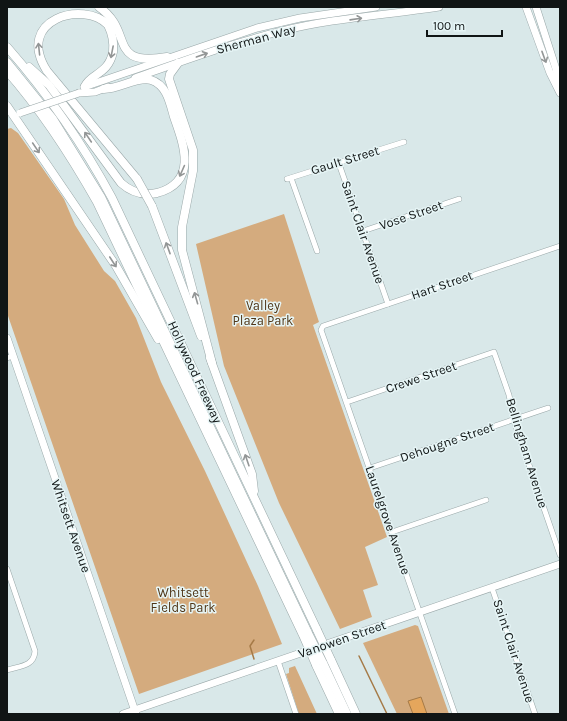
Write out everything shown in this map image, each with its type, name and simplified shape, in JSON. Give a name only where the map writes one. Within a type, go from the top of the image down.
[{"type":"highway","points":[[85,86],[88,81],[100,74],[108,65],[113,53],[113,38],[106,23],[94,12],[78,7],[64,9],[48,18],[41,30],[38,46],[40,58],[47,71],[138,179],[152,206],[212,363],[252,474],[255,499]]},
{"type":"highway","points":[[99,7],[111,17],[125,47],[133,57],[148,60],[167,57]]},
{"type":"highway","points":[[8,51],[49,85],[121,183],[131,191],[138,193],[155,193],[167,189],[180,176],[186,156],[184,143],[163,88],[153,80],[147,79],[114,89],[104,89]]},
{"type":"highway","points":[[8,51],[64,129],[92,172],[111,206],[310,632]]},
{"type":"highway","name":"Hollywood Freeway","points":[[8,51],[64,119],[99,173],[129,232],[255,499],[324,662],[339,714]]},
{"type":"highway","points":[[7,62],[53,119],[101,197],[310,632]]},
{"type":"highway","points":[[178,63],[170,74],[169,79],[189,138],[194,163],[182,227],[182,250],[197,300],[212,363]]},
{"type":"highway","name":"Hollywood Freeway","points":[[7,71],[45,119],[81,174],[97,202],[177,370],[324,662],[356,714]]},
{"type":"highway","points":[[7,106],[116,266],[143,316],[177,370]]},
{"type":"highway","points":[[324,662],[347,714]]},
{"type":"highway","points":[[324,662],[351,714]]},
{"type":"main road","name":"Sherman Way","points":[[79,93],[85,86],[250,30],[300,18],[376,7]]},
{"type":"main road","name":"Sherman Way","points":[[14,115],[79,93],[95,92],[251,38],[301,27],[416,9],[439,7]]},
{"type":"main road","points":[[526,7],[550,73],[560,93]]},
{"type":"main road","points":[[536,7],[556,69],[560,93]]},
{"type":"main road","points":[[300,18],[301,27]]},
{"type":"main road","points":[[281,22],[282,31]]},
{"type":"main road","points":[[250,30],[251,38]]},
{"type":"main road","name":"Whitsett Avenue","points":[[7,338],[10,357],[136,712]]},
{"type":"main road","name":"Vanowen Street","points":[[123,714],[136,712],[278,661],[560,564]]},
{"type":"street","name":"Gault Street","points":[[317,251],[289,178],[338,161],[358,157],[404,142]]},
{"type":"street","name":"Saint Clair Avenue","points":[[338,161],[388,304]]},
{"type":"street","name":"Vose Street","points":[[363,231],[459,199]]},
{"type":"street","name":"Hart Street","points":[[323,326],[560,246]]},
{"type":"street","name":"Laurelgrove Avenue","points":[[323,326],[322,330],[455,714]]},
{"type":"street","name":"Crewe Street","points":[[347,402],[494,352]]},
{"type":"street","name":"Bellingham Avenue","points":[[494,352],[509,395],[514,420],[560,555]]},
{"type":"street","name":"Dehougne Street","points":[[370,468],[548,408]]},
{"type":"street","points":[[392,532],[486,500]]},
{"type":"street","points":[[7,569],[34,648],[34,659],[30,664],[7,670]]},
{"type":"street","name":"Saint Clair Avenue","points":[[492,588],[535,714]]},
{"type":"street","points":[[278,661],[296,714]]},
{"type":"green space","name":"Whitsett Fields Park","points":[[11,128],[18,133],[64,199],[75,225],[104,271],[115,281],[136,318],[161,382],[205,471],[258,586],[282,644],[139,694],[7,313],[7,129]]},
{"type":"green space","name":"Valley Plaza Park","points":[[284,214],[319,322],[313,325],[387,537],[365,547],[378,585],[363,590],[372,617],[340,629],[279,503],[224,366],[196,244]]},
{"type":"green space","points":[[415,625],[418,626],[449,714],[397,714],[363,643]]},
{"type":"green space","points":[[295,666],[317,714],[299,714],[286,674],[289,673],[289,668]]},
{"type":"shaded area","points":[[421,697],[427,714],[413,714],[408,701]]},
{"type":"waterway","points":[[254,640],[250,646],[254,659]]},
{"type":"waterway","points":[[359,656],[387,714]]}]
